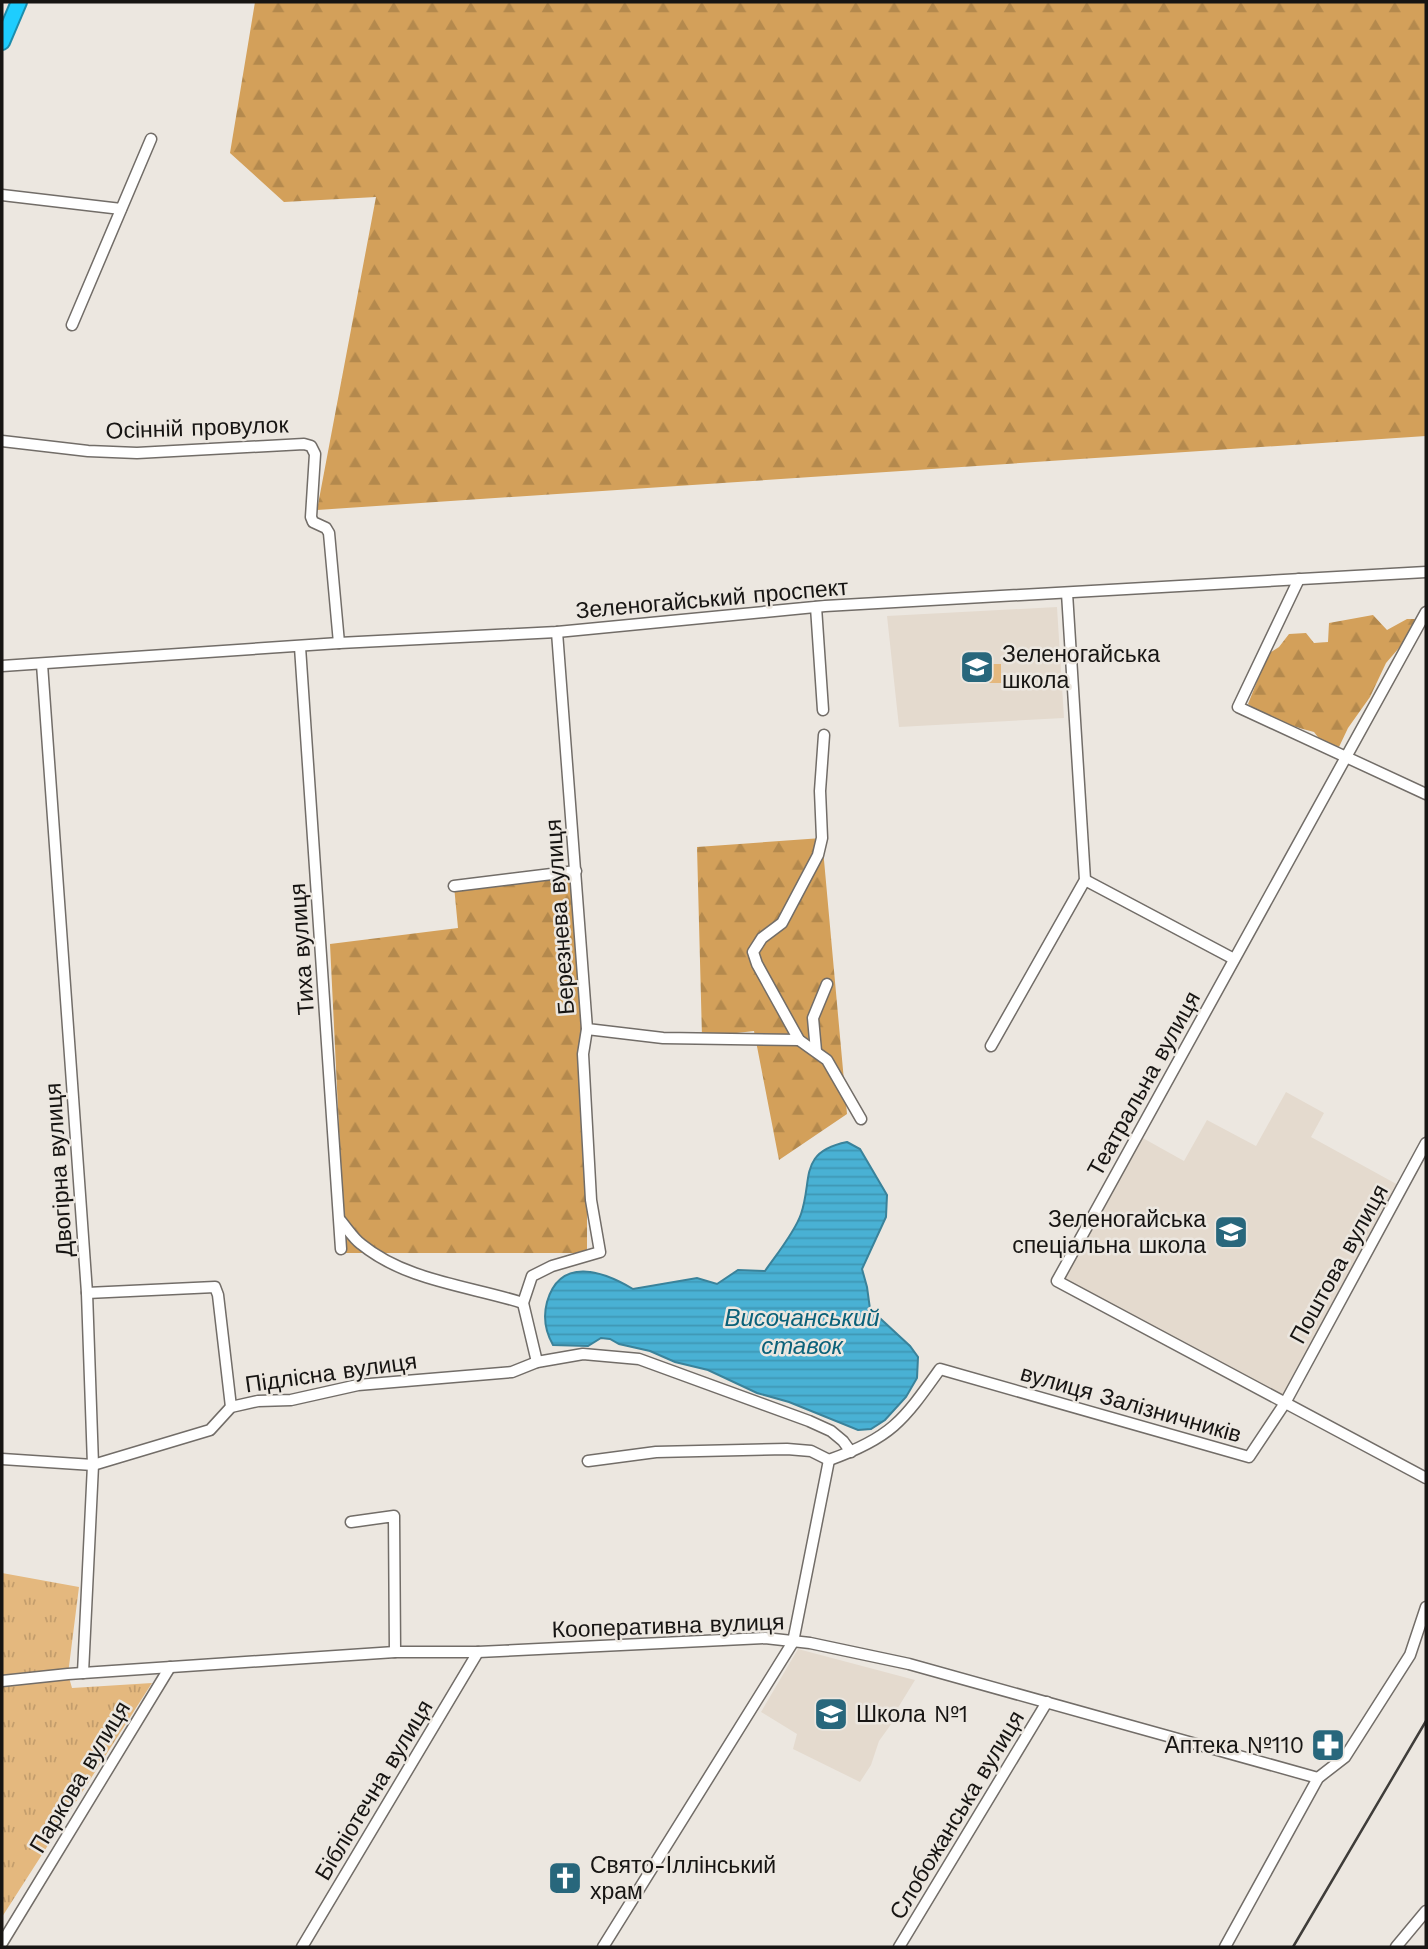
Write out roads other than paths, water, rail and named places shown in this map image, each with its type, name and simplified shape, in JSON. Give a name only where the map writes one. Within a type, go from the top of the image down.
[{"type":"highway","points":[[2,42],[19,2]]},
{"type":"street","points":[[72,325],[152,139]]},
{"type":"street","points":[[2,195],[121,209]]},
{"type":"street","name":"Осінній провулок","points":[[2,441],[88,451],[137,453],[304,443],[311,446],[315,454],[311,517],[313,522],[326,528],[329,533],[339,643]]},
{"type":"street","name":"Зеленогайський проспект","points":[[2,666],[339,643],[557,632],[816,607],[1426,572]]},
{"type":"street","points":[[1299,579],[1238,708],[1426,794]]},
{"type":"street","points":[[991,1046],[1085,880],[1067,593]]},
{"type":"street","points":[[816,607],[823,710]]},
{"type":"street","name":"Театральна вулиця","points":[[1426,612],[1057,1281],[1426,1478]]},
{"type":"street","name":"Березнева вулиця","points":[[557,632],[587,1029],[663,1038],[799,1040]]},
{"type":"street","name":"Тиха вулиця","points":[[300,647],[341,1249]]},
{"type":"street","name":"Двогірна вулиця","points":[[43,664],[87,1293],[93,1465],[83,1673]]},
{"type":"street","points":[[824,735],[820,791],[822,838],[818,855],[782,923],[762,938],[753,951],[757,964],[799,1040],[827,1060],[861,1119]]},
{"type":"street","points":[[454,886],[576,871]]},
{"type":"street","points":[[1085,880],[1234,959]]},
{"type":"street","points":[[816,1051],[813,1018],[827,984]]},
{"type":"street","points":[[537,1362],[523,1303],[532,1276],[552,1266],[600,1252],[591,1200],[583,1054],[587,1029]]},
{"type":"street","name":"Поштова вулиця","points":[[1285,1403],[1426,1143]]},
{"type":"street","points":[[340,1220],[360,1244],[383,1259],[442,1282],[523,1303]]},
{"type":"street","points":[[87,1293],[215,1287],[231,1407]]},
{"type":"street","name":"Підлісна вулиця","points":[[2,1459],[93,1465],[210,1430],[231,1407],[258,1401],[291,1400],[358,1385],[512,1372],[537,1362],[583,1354],[639,1359],[809,1421],[831,1431],[851,1452]]},
{"type":"street","name":"вулиця Залізничників","points":[[851,1452],[883,1436],[907,1415],[940,1369],[1249,1457],[1285,1403]]},
{"type":"street","points":[[588,1461],[656,1452],[787,1449],[811,1451],[829,1460],[851,1452]]},
{"type":"street","points":[[603,1947],[793,1642],[829,1460]]},
{"type":"street","points":[[351,1521],[394,1516],[396,1652]]},
{"type":"street","points":[[1225,1947],[1318,1778],[1345,1758],[1410,1655],[1426,1607]]},
{"type":"street","name":"Кооперативна вулиця","points":[[2,1681],[396,1652],[478,1652],[765,1638],[909,1664],[1318,1778]]},
{"type":"street","name":"Бібліотечна вулиця","points":[[302,1947],[478,1652]]},
{"type":"street","name":"Паркова вулиця","points":[[2,1943],[170,1667]]},
{"type":"street","name":"Слобожанська вулиця","points":[[899,1947],[1047,1702]]},
{"type":"street","points":[[1396,1947],[1426,1911]]},
{"type":"water","name":"Височанський ставок","points":[[847,1142],[860,1149],[887,1195],[886,1217],[862,1269],[870,1309],[910,1346],[918,1357],[917,1378],[906,1397],[885,1420],[871,1429],[858,1430],[789,1402],[757,1393],[708,1370],[675,1362],[610,1339],[601,1338],[588,1346],[553,1345],[545,1324],[547,1302],[553,1287],[572,1273],[596,1273],[633,1289],[697,1278],[717,1284],[738,1270],[765,1271],[798,1221],[814,1160],[831,1147]]},
{"type":"railway","points":[[1293,1947],[1426,1721]]},
{"type":"place","name":"Зеленогайська школа","points":[[977,667]]},
{"type":"place","name":"Зеленогайська спеціальна школа","points":[[1231,1232]]},
{"type":"place","name":"Школа №1","points":[[831,1714]]},
{"type":"place","name":"Аптека №110","points":[[1328,1745]]},
{"type":"place","name":"Свято-Іллінський храм","points":[[565,1878]]}]
